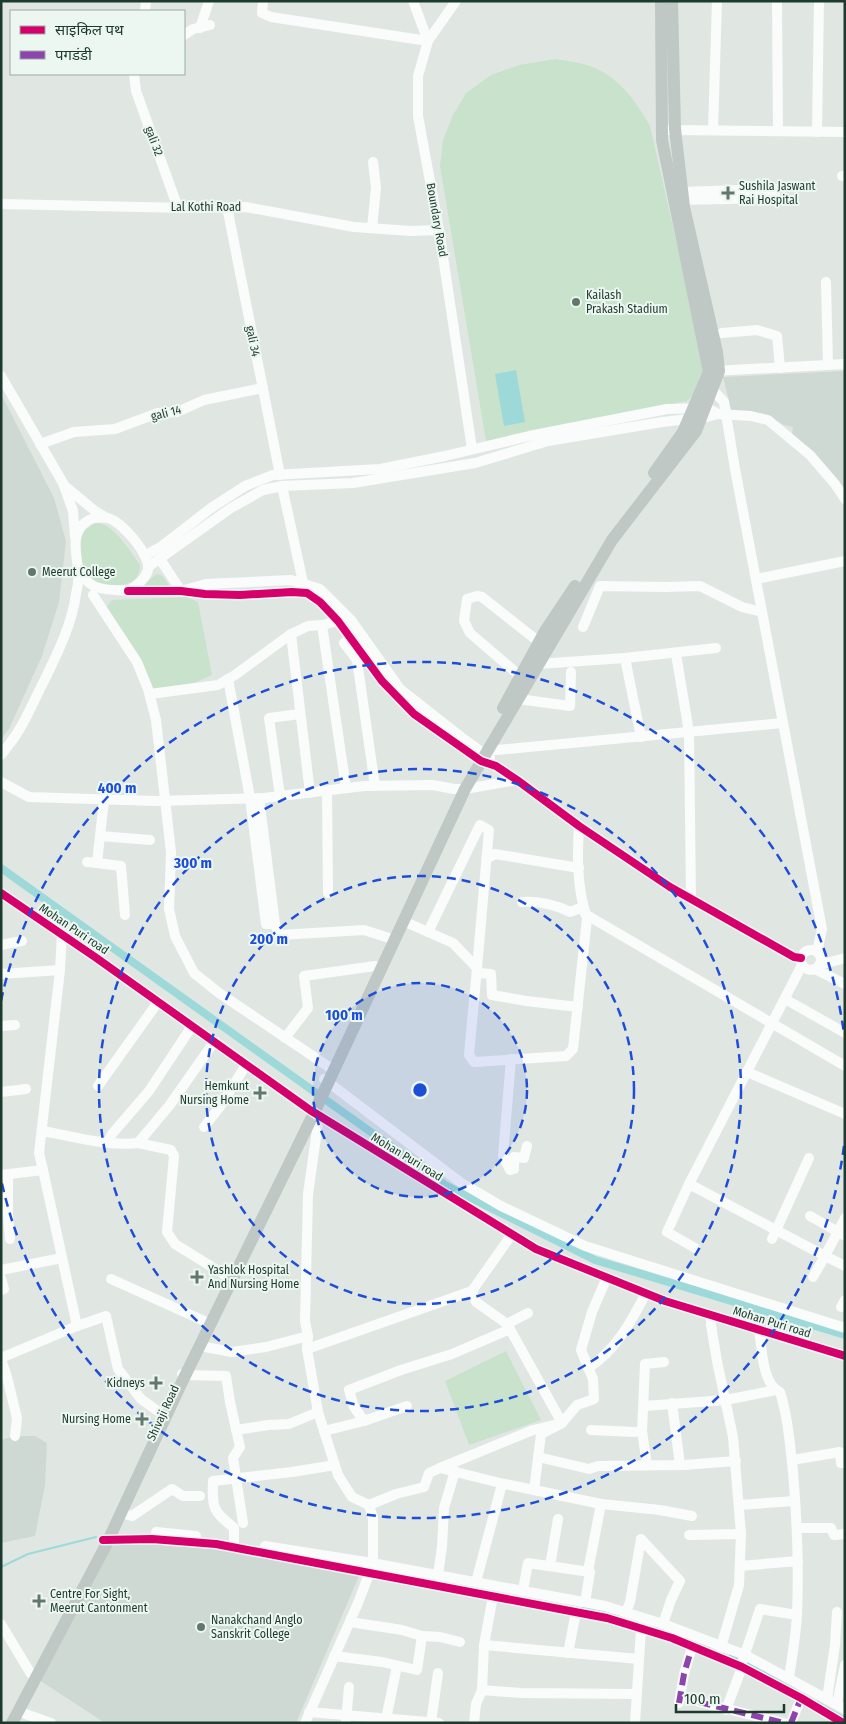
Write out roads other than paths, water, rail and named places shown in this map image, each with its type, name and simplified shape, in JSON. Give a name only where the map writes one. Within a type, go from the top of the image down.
[{"type":"main road","points":[[482,755],[520,676],[539,642],[604,541],[697,413],[712,389],[717,352],[701,305],[679,197],[668,130],[661,1]]},
{"type":"main road","points":[[668,130],[672,1]]},
{"type":"main road","points":[[325,1082],[329,1067],[348,1032],[375,966],[461,789],[518,699],[612,540],[696,431],[697,413],[714,371]]},
{"type":"main road","points":[[325,1082],[402,921],[461,789]]},
{"type":"main road","name":"Shivaji Road","points":[[12,1717],[108,1536],[230,1279],[315,1109],[325,1082]]},
{"type":"main road","points":[[184,1374],[200,1346],[209,1323]]},
{"type":"main road","points":[[108,1536],[121,1513],[164,1416]]},
{"type":"street","points":[[185,34],[193,29],[205,26],[209,1]]},
{"type":"street","points":[[263,1],[262,14],[271,17],[428,41],[413,1]]},
{"type":"street","name":"Boundary Road","points":[[456,1],[428,41],[418,76],[418,116],[439,230],[472,448]]},
{"type":"street","points":[[713,130],[717,1]]},
{"type":"street","points":[[777,1],[778,131]]},
{"type":"street","points":[[817,132],[819,1]]},
{"type":"street","name":"gali 32","points":[[134,75],[136,91],[178,208]]},
{"type":"street","points":[[668,130],[845,132]]},
{"type":"street","points":[[372,228],[376,188],[373,162]]},
{"type":"street","points":[[775,189],[775,198],[679,197],[775,189]]},
{"type":"street","name":"Lal Kothi Road","points":[[1,204],[178,208],[246,207],[345,225],[411,232],[439,230]]},
{"type":"street","name":"gali 34","points":[[227,207],[280,475]]},
{"type":"street","points":[[826,282],[828,365]]},
{"type":"street","points":[[722,333],[757,330],[777,336],[780,368]]},
{"type":"street","points":[[714,371],[845,364]]},
{"type":"street","points":[[1,376],[63,483],[73,511],[76,542]]},
{"type":"street","name":"gali 14","points":[[40,444],[74,432],[115,429],[158,413],[177,412],[204,400],[263,388]]},
{"type":"street","points":[[712,389],[724,402],[723,414],[756,578],[822,930],[817,952],[821,959],[817,967]]},
{"type":"street","points":[[146,556],[211,508],[246,486],[273,475],[380,468],[445,456],[472,448],[658,410],[750,416],[768,420],[810,454],[845,499]]},
{"type":"street","points":[[128,591],[142,581],[148,567],[231,508],[263,490],[282,486],[353,483],[475,463],[548,441],[697,413]]},
{"type":"street","points":[[63,483],[94,511],[114,521],[126,531],[146,556],[148,567]]},
{"type":"street","points":[[282,486],[305,588],[338,621],[382,681],[414,714],[482,755],[783,723]]},
{"type":"street","points":[[1,755],[20,730],[60,648],[74,609],[78,568],[75,551],[80,529],[87,521],[98,517],[108,518]]},
{"type":"street","points":[[160,559],[181,591]]},
{"type":"street","points":[[756,578],[845,561]]},
{"type":"street","points":[[78,568],[86,582],[98,588],[128,591],[181,591],[231,595],[305,588],[320,589],[351,620],[400,689],[496,766],[579,826],[670,887],[794,957],[802,962],[807,969],[845,958]]},
{"type":"street","points":[[584,586],[666,588],[700,586],[742,607],[762,612]]},
{"type":"street","points":[[583,627],[600,586]]},
{"type":"street","points":[[74,609],[84,600],[107,589]]},
{"type":"street","points":[[93,595],[137,662],[150,694],[156,720],[165,801],[170,852],[169,909],[175,936],[194,973],[220,993],[329,1067]]},
{"type":"street","points":[[520,676],[470,633],[464,622],[468,599],[477,596],[482,597],[539,642]]},
{"type":"street","points":[[150,694],[218,685],[291,634],[308,626],[338,621]]},
{"type":"street","points":[[322,625],[346,788]]},
{"type":"street","points":[[291,634],[310,792]]},
{"type":"street","points":[[350,636],[344,643],[357,660],[375,786]]},
{"type":"street","points":[[538,664],[676,654],[716,648]]},
{"type":"street","points":[[676,654],[689,732],[690,898]]},
{"type":"street","points":[[625,658],[640,737]]},
{"type":"street","points":[[518,699],[570,706],[571,672]]},
{"type":"street","points":[[228,679],[255,798],[275,924],[279,935],[364,930],[389,938]]},
{"type":"street","points":[[280,796],[269,718],[300,714]]},
{"type":"street","points":[[1,782],[29,797],[165,801],[255,798],[375,786],[433,785],[461,789],[517,780]]},
{"type":"street","points":[[327,790],[328,893]]},
{"type":"street","points":[[104,800],[100,836],[92,862],[121,866],[125,915]]},
{"type":"street","points":[[428,932],[480,825],[489,830],[488,858],[469,1055],[474,1062],[566,1056],[573,1049],[587,918],[584,911],[579,868],[579,826]]},
{"type":"street","points":[[100,836],[150,840]]},
{"type":"street","points":[[488,858],[495,854],[579,868]]},
{"type":"street","name":"Mohan Puri road","points":[[1,893],[246,1065],[536,1248],[646,1293],[845,1356]]},
{"type":"street","points":[[522,902],[537,901],[559,906],[570,912],[584,911],[845,1066]]},
{"type":"street","points":[[402,921],[453,943],[477,971],[490,974],[492,995],[578,1007]]},
{"type":"street","points":[[62,934],[60,970],[39,1153],[77,1326]]},
{"type":"street","points":[[1,945],[22,942]]},
{"type":"street","points":[[695,1248],[667,1232],[689,1184],[807,951],[813,950],[817,952]]},
{"type":"street","points":[[285,1038],[308,1008],[304,976],[375,966]]},
{"type":"street","points":[[817,967],[845,984]]},
{"type":"street","points":[[1,974],[60,970]]},
{"type":"street","points":[[784,999],[845,1033]]},
{"type":"street","points":[[98,1086],[158,1002]]},
{"type":"street","points":[[1,1026],[15,1024]]},
{"type":"street","points":[[108,1142],[112,1134],[149,1091],[192,1026]]},
{"type":"street","points":[[138,1143],[169,1106],[214,1042]]},
{"type":"street","points":[[511,1059],[503,1156],[510,1170],[514,1169],[514,1158],[524,1158],[527,1146]]},
{"type":"street","points":[[204,1127],[219,1108],[246,1065]]},
{"type":"street","points":[[747,1072],[845,1114]]},
{"type":"street","points":[[325,1082],[460,1182],[501,1206],[585,1246],[845,1328]]},
{"type":"street","points":[[1,1092],[26,1089]]},
{"type":"street","points":[[315,1109],[306,1223],[305,1321],[318,1412],[338,1475],[352,1497],[369,1505],[396,1494],[424,1487],[429,1473],[533,1430],[562,1423]]},
{"type":"street","points":[[42,1131],[108,1142],[138,1143],[171,1150],[174,1156],[167,1232],[175,1244],[230,1279]]},
{"type":"street","points":[[774,1235],[809,1158]]},
{"type":"street","points":[[10,1239],[4,1215],[5,1175],[43,1170]]},
{"type":"street","points":[[689,1184],[774,1235],[845,1266]]},
{"type":"street","points":[[810,1216],[841,1234]]},
{"type":"street","points":[[813,1277],[841,1234],[845,1218]]},
{"type":"street","points":[[308,1349],[472,1291],[512,1234]]},
{"type":"street","points":[[1,1270],[62,1258]]},
{"type":"street","points":[[534,1490],[541,1434],[562,1423],[577,1405],[594,1399],[593,1380],[581,1350],[592,1312],[607,1277]]},
{"type":"street","points":[[1,1278],[4,1289],[1,1290]]},
{"type":"street","points":[[111,1279],[209,1323]]},
{"type":"street","points":[[472,1291],[476,1302],[508,1326],[562,1423]]},
{"type":"street","points":[[588,1368],[600,1361],[631,1321],[646,1293]]},
{"type":"street","points":[[364,1421],[354,1407],[349,1390],[401,1370],[452,1354],[508,1326],[528,1313]]},
{"type":"street","points":[[711,1315],[717,1361],[726,1400],[736,1461],[741,1534],[739,1585],[721,1647]]},
{"type":"street","points":[[15,1436],[18,1418],[8,1377],[1,1358],[106,1316],[118,1368],[141,1399],[164,1416]]},
{"type":"street","points":[[759,1330],[767,1378],[776,1390],[780,1392],[783,1400],[792,1460],[798,1561],[797,1615],[789,1678]]},
{"type":"street","points":[[200,1346],[232,1352],[266,1347],[308,1336]]},
{"type":"street","points":[[647,1465],[642,1431],[645,1364],[664,1362]]},
{"type":"street","points":[[184,1374],[226,1376],[240,1447],[233,1458],[243,1523]]},
{"type":"street","points":[[644,1406],[726,1400],[776,1390]]},
{"type":"street","points":[[672,1403],[680,1465]]},
{"type":"street","points":[[324,1431],[364,1421],[407,1406]]},
{"type":"street","points":[[236,1430],[290,1424],[318,1412]]},
{"type":"street","points":[[591,1430],[642,1431]]},
{"type":"street","points":[[792,1460],[840,1452],[841,1463],[845,1463]]},
{"type":"street","points":[[538,1457],[589,1469],[598,1466],[680,1465],[736,1461]]},
{"type":"street","points":[[234,1541],[234,1528],[218,1514],[212,1503],[213,1481],[335,1465]]},
{"type":"street","points":[[440,1468],[502,1484],[601,1504],[692,1516]]},
{"type":"street","points":[[438,1575],[444,1508],[455,1471]]},
{"type":"street","points":[[476,1582],[502,1484]]},
{"type":"street","points":[[121,1513],[132,1516],[172,1489],[183,1496],[200,1496]]},
{"type":"street","points":[[740,1504],[795,1501]]},
{"type":"street","points":[[584,1602],[601,1504]]},
{"type":"street","points":[[305,1723],[350,1622],[371,1568],[373,1518],[369,1505]]},
{"type":"street","points":[[550,1566],[558,1519]]},
{"type":"street","points":[[796,1528],[831,1528],[834,1535],[845,1534]]},
{"type":"street","points":[[108,1536],[149,1532],[174,1533],[234,1541],[371,1568],[492,1596],[607,1618],[789,1678],[841,1706],[845,1665]]},
{"type":"street","points":[[689,1535],[741,1534]]},
{"type":"street","points":[[108,1536],[216,1544],[371,1568],[438,1575],[605,1606],[663,1624],[721,1647],[836,1721]]},
{"type":"street","points":[[626,1612],[630,1602],[641,1539],[680,1581],[663,1624]]},
{"type":"street","points":[[740,1566],[798,1561]]},
{"type":"street","points":[[523,1590],[528,1563],[590,1572]]},
{"type":"street","points":[[474,1723],[476,1704],[482,1690],[484,1645],[492,1596]]},
{"type":"street","points":[[726,1710],[760,1609],[797,1615]]},
{"type":"street","points":[[568,1653],[576,1612]]},
{"type":"street","points":[[827,1699],[838,1612]]},
{"type":"street","points":[[350,1622],[460,1642]]},
{"type":"street","points":[[1,1624],[33,1675]]},
{"type":"street","points":[[635,1723],[642,1629]]},
{"type":"street","points":[[334,1656],[417,1670],[422,1636]]},
{"type":"street","points":[[484,1645],[639,1658]]},
{"type":"street","points":[[679,1702],[684,1674],[692,1647]]},
{"type":"street","points":[[388,1720],[397,1666]]},
{"type":"street","points":[[309,1712],[347,1719],[434,1722],[438,1673]]},
{"type":"street","points":[[347,1719],[349,1687]]},
{"type":"street","points":[[482,1690],[521,1693],[636,1694]]},
{"type":"street","points":[[792,1723],[801,1698]]},
{"type":"street","points":[[699,1702],[784,1723]]},
{"type":"street","points":[[12,1717],[29,1723]]},
{"type":"street","points":[[12,1717],[50,1723]]},
{"type":"water","points":[[516,370],[525,422],[504,426],[495,374]]},
{"type":"waterway","points":[[1,868],[445,1185],[595,1260],[845,1335]]},
{"type":"waterway","points":[[1,1567],[28,1554],[96,1537]]},
{"type":"waterway","points":[[373,1569],[396,1573]]},
{"type":"waterway","points":[[420,1578],[435,1580]]},
{"type":"waterway","points":[[582,1607],[619,1616]]},
{"type":"waterway","points":[[655,1627],[669,1632]]},
{"type":"waterway","points":[[680,1636],[710,1647]]},
{"type":"waterway","points":[[730,1655],[739,1659]]},
{"type":"waterway","points":[[746,1662],[796,1690]]},
{"type":"waterway","points":[[818,1702],[845,1718]]},
{"type":"place","name":"Sushila Jaswant Rai Hospital","points":[[728,193]]},
{"type":"place","name":"Kailash Prakash Stadium","points":[[576,302]]},
{"type":"place","name":"Meerut College","points":[[32,572]]},
{"type":"place","name":"Hemkunt Nursing Home","points":[[260,1093]]},
{"type":"place","name":"Yashlok Hospital And Nursing Home","points":[[197,1277]]},
{"type":"place","name":"Kidneys","points":[[156,1383]]},
{"type":"place","name":"Nursing Home","points":[[142,1419]]},
{"type":"place","name":"Centre For Sight, Meerut Cantonment","points":[[39,1601]]},
{"type":"place","name":"Nanakchand Anglo Sanskrit College","points":[[201,1627]]}]
